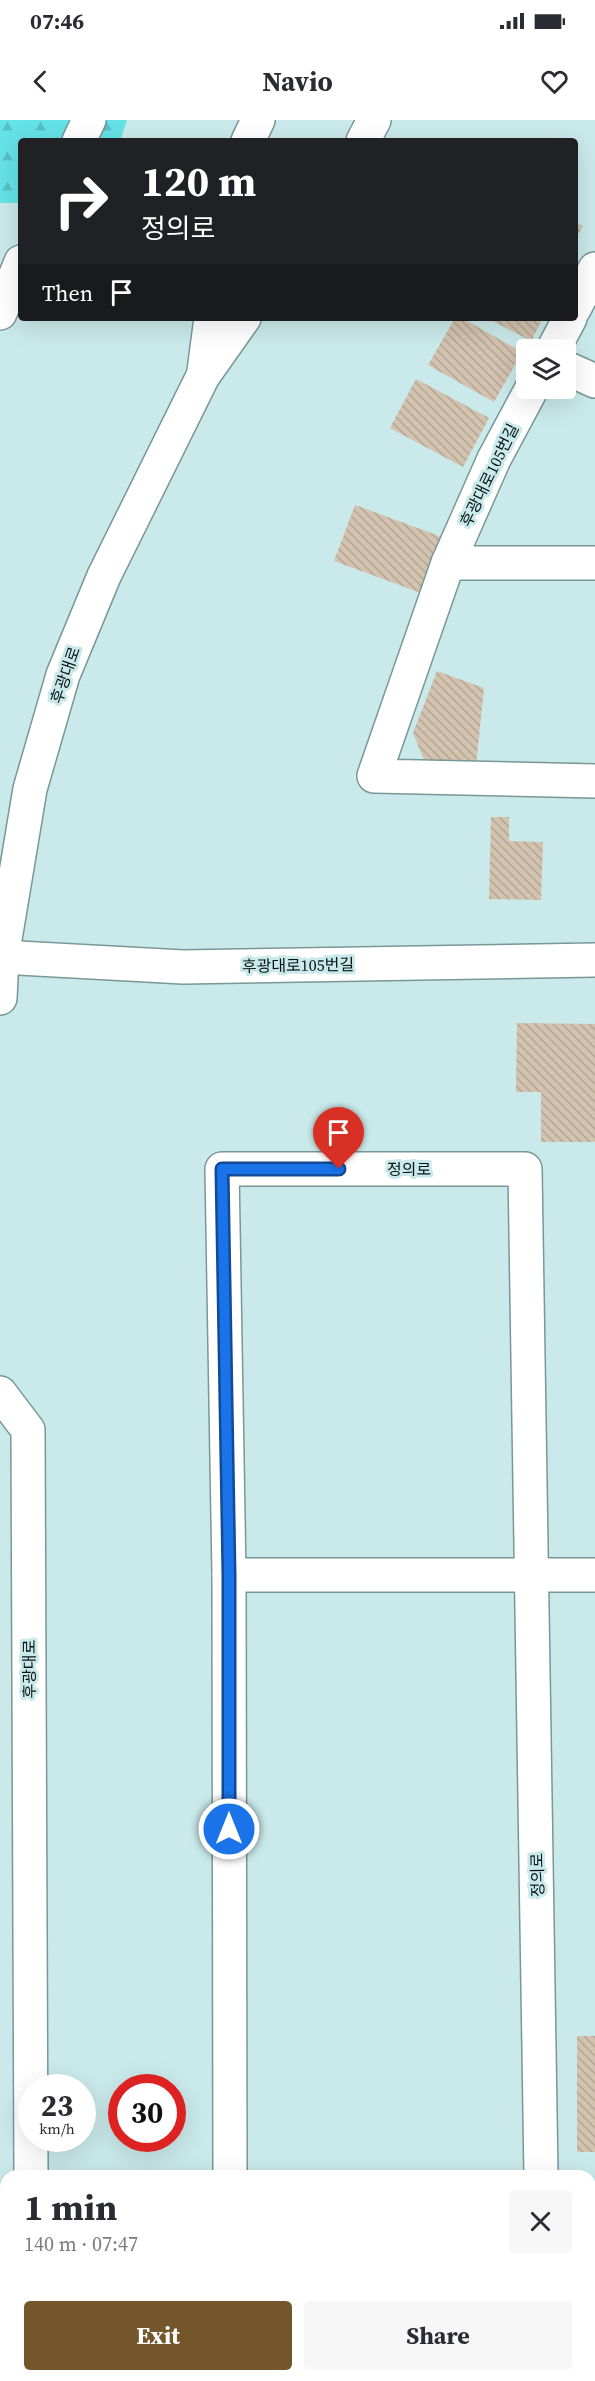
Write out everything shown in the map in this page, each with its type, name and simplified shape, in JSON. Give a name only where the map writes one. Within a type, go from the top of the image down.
[{"type":"street","points":[[80,138],[89,120]]},
{"type":"street","points":[[249,138],[258,120]]},
{"type":"street","points":[[365,138],[374,120]]},
{"type":"street","points":[[0,314],[18,269]]},
{"type":"street","points":[[578,301],[595,269]]},
{"type":"street","name":"후광대로","points":[[203,376],[212,321]]},
{"type":"street","name":"후광대로","points":[[0,998],[1,957],[30,789],[63,675],[104,576],[203,376],[242,321]]},
{"type":"street","points":[[559,339],[568,321]]},
{"type":"street","points":[[576,372],[595,381]]},
{"type":"street","name":"후광대로105번길","points":[[526,399],[494,459],[448,562],[374,776],[595,781]]},
{"type":"street","points":[[448,562],[595,562]]},
{"type":"street","name":"후광대로105번길","points":[[1,957],[183,967],[595,960]]},
{"type":"street","name":"정의로","points":[[230,2170],[229,1575],[222,1169],[525,1169],[541,2170]]},
{"type":"street","name":"후광대로","points":[[0,1393],[28,1430],[32,2170]]},
{"type":"street","points":[[229,1575],[595,1575]]},
{"type":"street","name":"후광대로","points":[[31,1955],[38,2074]]},
{"type":"street","points":[[44,2152],[45,2170]]},
{"type":"green space","points":[[0,120],[127,120],[121,138],[18,138],[18,203],[0,203]]},
{"type":"building","points":[[578,223],[583,226],[578,235]]},
{"type":"building","points":[[453,321],[467,321],[516,349],[516,363],[494,402],[428,365]]},
{"type":"building","points":[[493,321],[541,321],[532,339],[527,339]]},
{"type":"building","points":[[416,379],[489,418],[463,467],[390,428]]},
{"type":"building","points":[[355,505],[442,537],[421,593],[334,561]]},
{"type":"building","points":[[437,671],[484,688],[476,766],[424,760],[413,733]]},
{"type":"building","points":[[491,817],[509,817],[509,841],[543,842],[541,900],[489,899]]},
{"type":"building","points":[[517,1023],[595,1024],[595,1142],[541,1142],[541,1092],[516,1092]]},
{"type":"building","points":[[577,2036],[595,2036],[595,2152],[577,2152]]},
{"type":"route","points":[[229,1829],[229,1575],[222,1169],[339,1169]]}]
